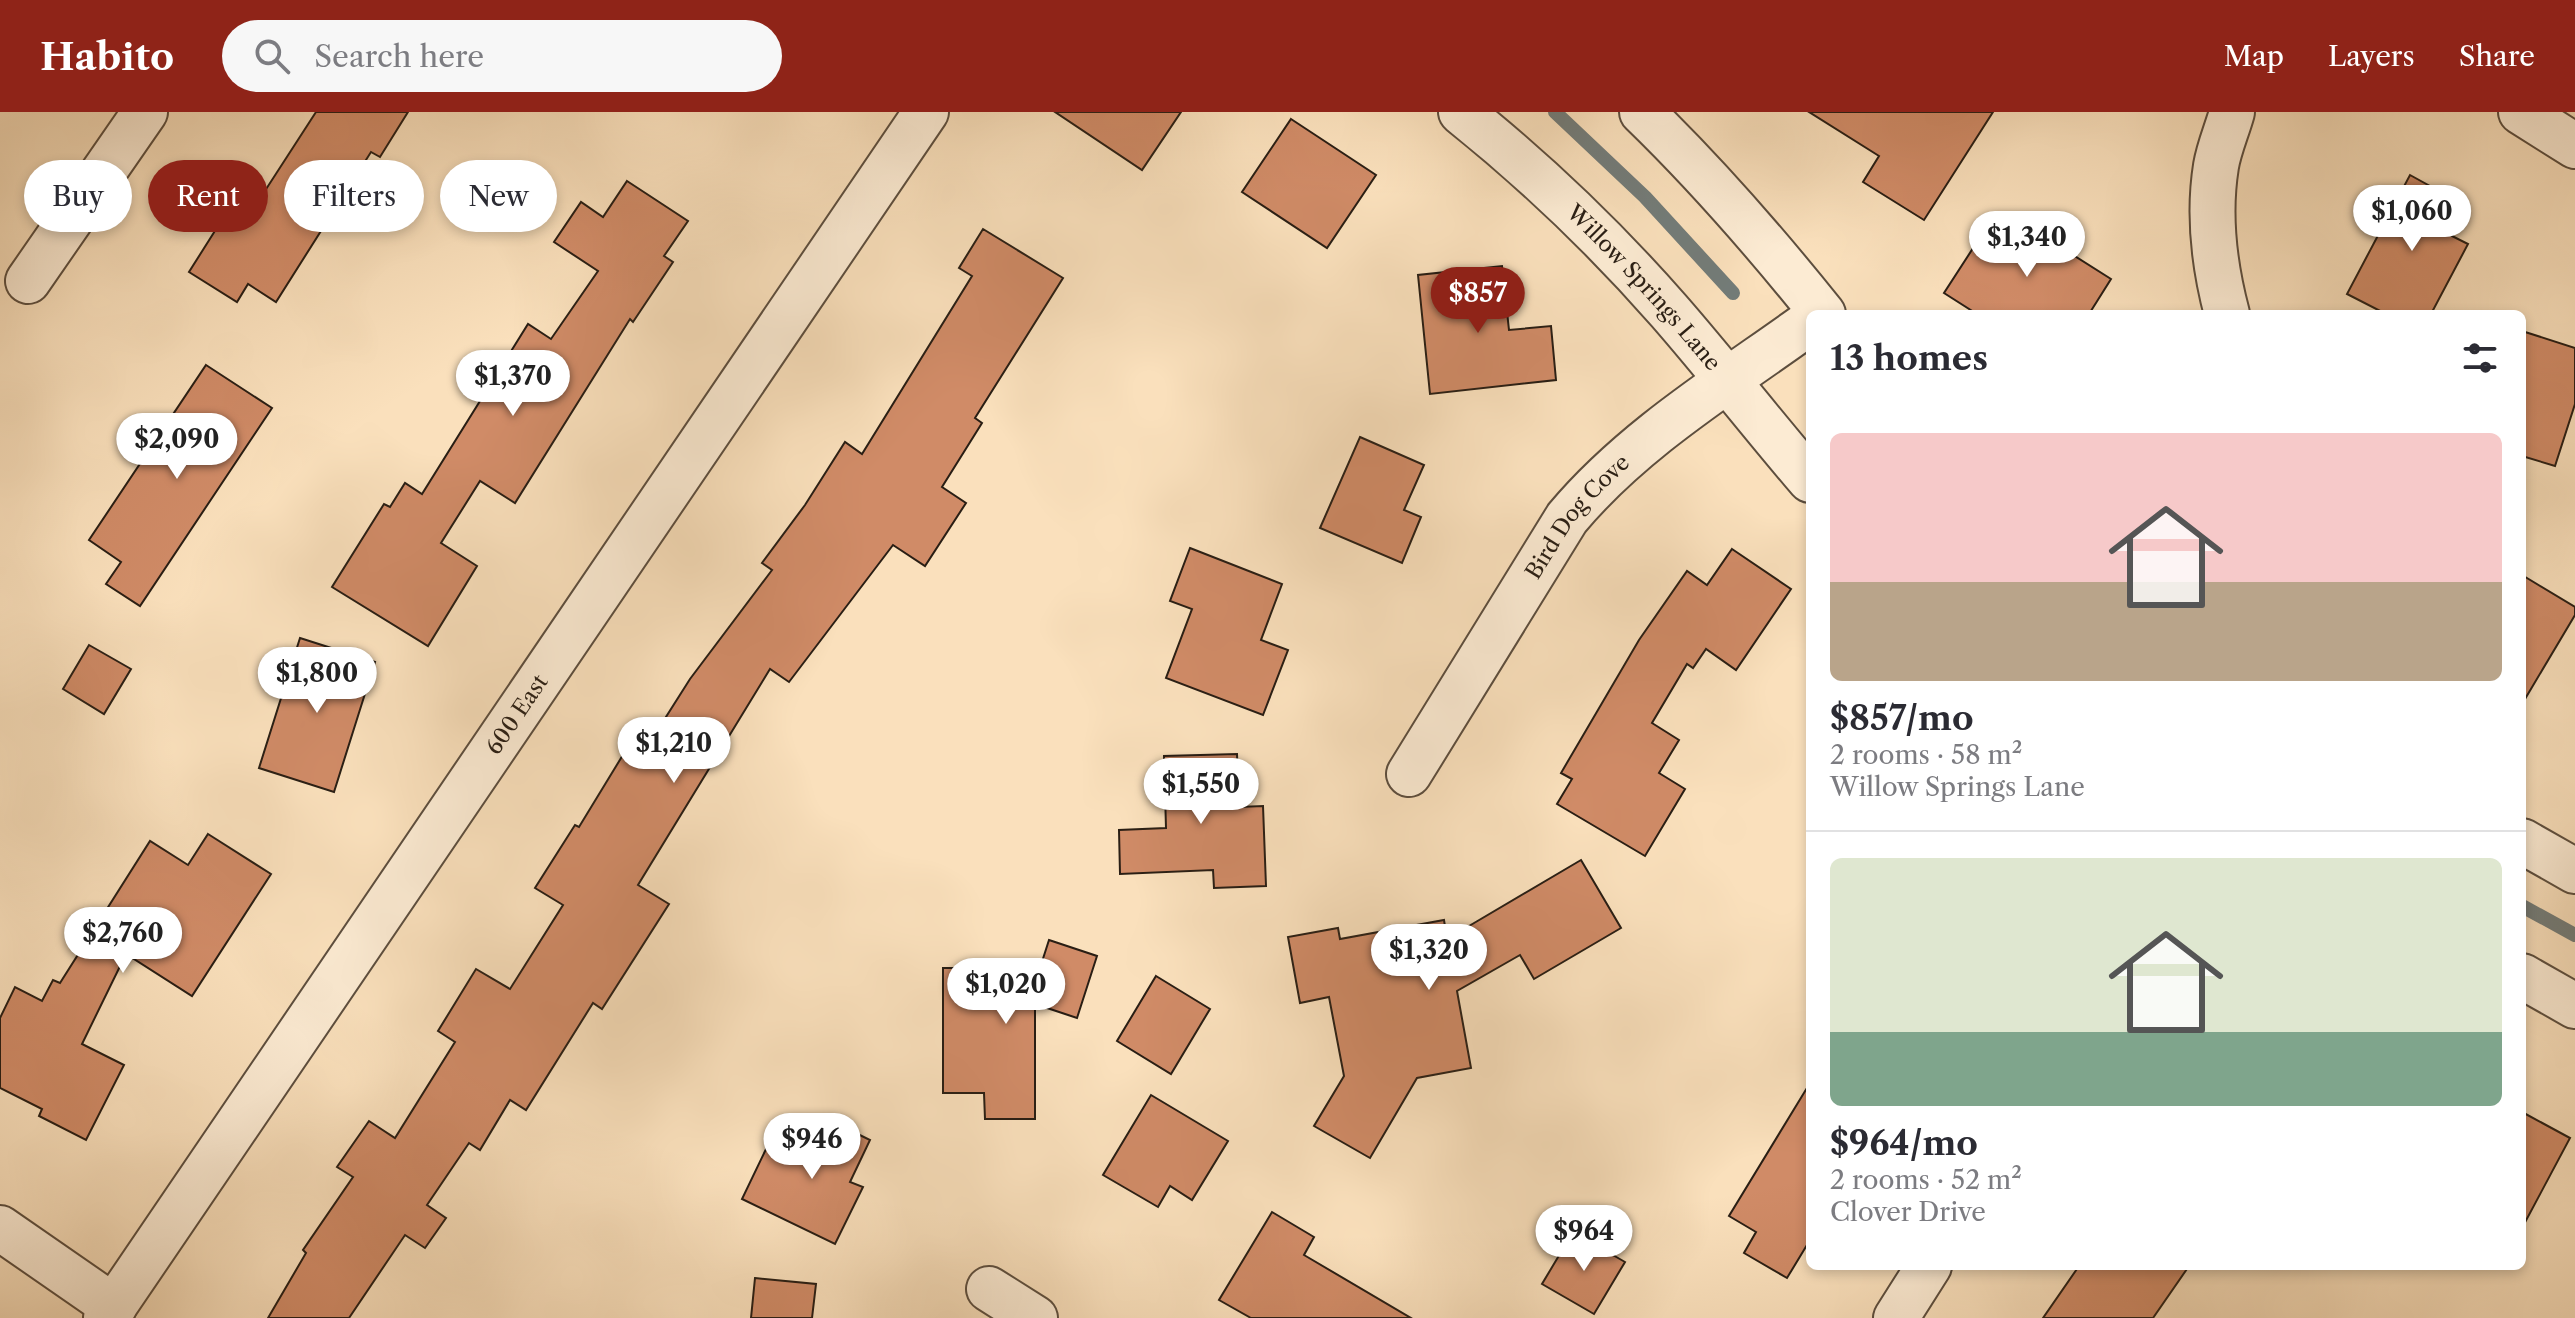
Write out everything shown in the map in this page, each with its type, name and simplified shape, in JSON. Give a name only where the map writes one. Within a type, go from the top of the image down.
[{"type":"street","points":[[28,281],[145,112]]},
{"type":"street","name":"600 East","points":[[110,1312],[926,112]]},
{"type":"street","name":"Willow Springs Lane","points":[[1461,112],[1516,156],[1594,231],[1666,308],[1806,475]]},
{"type":"street","points":[[1642,112],[1692,160],[1814,310]]},
{"type":"street","points":[[2226,310],[2217,277],[2211,220],[2216,164],[2232,112]]},
{"type":"street","points":[[2521,112],[2575,146]]},
{"type":"street","name":"Bird Dog Cove","points":[[1409,774],[1567,518],[1604,478],[1674,421],[1806,325]]},
{"type":"street","points":[[2526,843],[2575,871]]},
{"type":"street","points":[[2526,978],[2575,1006]]},
{"type":"street","points":[[0,1228],[110,1312]]},
{"type":"street","points":[[1896,1318],[1926,1270]]},
{"type":"street","points":[[989,1289],[1035,1318]]},
{"type":"building","points":[[316,112],[408,112],[380,157],[371,152],[366,160],[285,160]]},
{"type":"building","points":[[1055,112],[1181,112],[1142,170]]},
{"type":"building","points":[[1809,112],[1993,112],[1924,220],[1863,182],[1879,156]]},
{"type":"building","points":[[1291,119],[1376,175],[1327,248],[1242,192]]},
{"type":"building","points":[[284,161],[284,232],[320,232],[276,302],[248,284],[237,302],[189,272],[214,232],[268,232],[268,186]]},
{"type":"building","points":[[2410,175],[2466,206],[2450,235],[2468,244],[2433,310],[2378,310],[2347,294]]},
{"type":"building","points":[[627,181],[688,221],[664,256],[673,262],[633,322],[630,319],[515,503],[480,481],[441,543],[477,566],[428,646],[332,587],[384,504],[390,507],[405,483],[422,494],[528,324],[551,339],[598,271],[554,242],[581,202],[603,217]]},
{"type":"building","points":[[2021,222],[2111,279],[2092,310],[1971,310],[1944,293],[1977,242],[1999,256]]},
{"type":"building","points":[[983,229],[1063,278],[975,418],[982,423],[942,487],[966,503],[925,566],[893,545],[789,682],[770,669],[638,885],[669,904],[602,1009],[593,1003],[526,1110],[510,1100],[480,1150],[469,1143],[427,1205],[446,1218],[425,1248],[405,1235],[349,1318],[268,1318],[306,1253],[303,1250],[353,1177],[337,1167],[369,1121],[395,1138],[455,1042],[438,1031],[476,969],[510,989],[563,905],[535,888],[575,825],[579,827],[643,722],[657,731],[690,679],[772,570],[762,563],[805,505],[845,442],[862,454],[972,276],[959,268]]},
{"type":"building","points":[[1502,266],[1509,330],[1551,326],[1556,380],[1430,394],[1418,275]]},
{"type":"building","points":[[2526,332],[2575,348],[2575,404],[2555,466],[2526,457]]},
{"type":"building","points":[[206,365],[272,408],[140,606],[106,584],[121,562],[89,540]]},
{"type":"building","points":[[1360,437],[1424,465],[1404,510],[1421,517],[1402,563],[1320,528]]},
{"type":"building","points":[[1190,548],[1282,584],[1261,640],[1288,650],[1263,715],[1166,678],[1192,609],[1170,601]]},
{"type":"building","points":[[1732,549],[1791,589],[1736,670],[1706,649],[1693,668],[1687,664],[1652,723],[1679,740],[1659,773],[1685,789],[1645,856],[1557,804],[1572,779],[1561,773],[1639,640],[1687,571],[1707,585]]},
{"type":"building","points":[[2526,577],[2575,607],[2575,615],[2526,697]]},
{"type":"building","points":[[300,638],[375,662],[334,792],[259,768]]},
{"type":"building","points":[[89,645],[131,669],[104,714],[63,689]]},
{"type":"building","points":[[1237,754],[1239,807],[1263,806],[1266,886],[1214,888],[1213,870],[1120,874],[1119,830],[1166,828],[1164,756]]},
{"type":"building","points":[[208,834],[271,874],[192,996],[126,954],[82,1044],[124,1065],[86,1140],[39,1116],[42,1109],[0,1088],[0,1018],[15,987],[42,1001],[53,980],[60,983],[150,841],[188,865]]},
{"type":"building","points":[[1581,860],[1621,928],[1534,979],[1520,955],[1457,991],[1471,1068],[1417,1078],[1370,1158],[1314,1126],[1344,1076],[1329,997],[1300,1003],[1288,937],[1338,928],[1340,939],[1444,920],[1447,939]]},
{"type":"building","points":[[1049,940],[1097,956],[1077,1018],[1035,1004],[1035,1119],[985,1119],[984,1093],[943,1093],[943,968],[1040,968]]},
{"type":"building","points":[[1156,976],[1210,1009],[1171,1074],[1117,1041]]},
{"type":"building","points":[[1806,1090],[1806,1247],[1787,1278],[1744,1253],[1756,1232],[1729,1216]]},
{"type":"building","points":[[1151,1095],[1228,1141],[1192,1200],[1170,1186],[1158,1207],[1103,1175]]},
{"type":"building","points":[[2526,1114],[2570,1138],[2526,1220]]},
{"type":"building","points":[[821,1116],[870,1140],[850,1182],[863,1187],[835,1244],[742,1199],[767,1147],[799,1163]]},
{"type":"building","points":[[1272,1212],[1314,1237],[1304,1255],[1411,1318],[1251,1318],[1219,1300]]},
{"type":"building","points":[[1573,1232],[1625,1262],[1594,1314],[1542,1284]]},
{"type":"building","points":[[2076,1270],[2186,1270],[2153,1318],[2043,1318]]},
{"type":"building","points":[[755,1278],[816,1284],[812,1318],[751,1318]]},
{"type":"waterway","points":[[1555,112],[1645,197],[1733,293]]},
{"type":"waterway","points":[[2526,908],[2575,935]]}]
